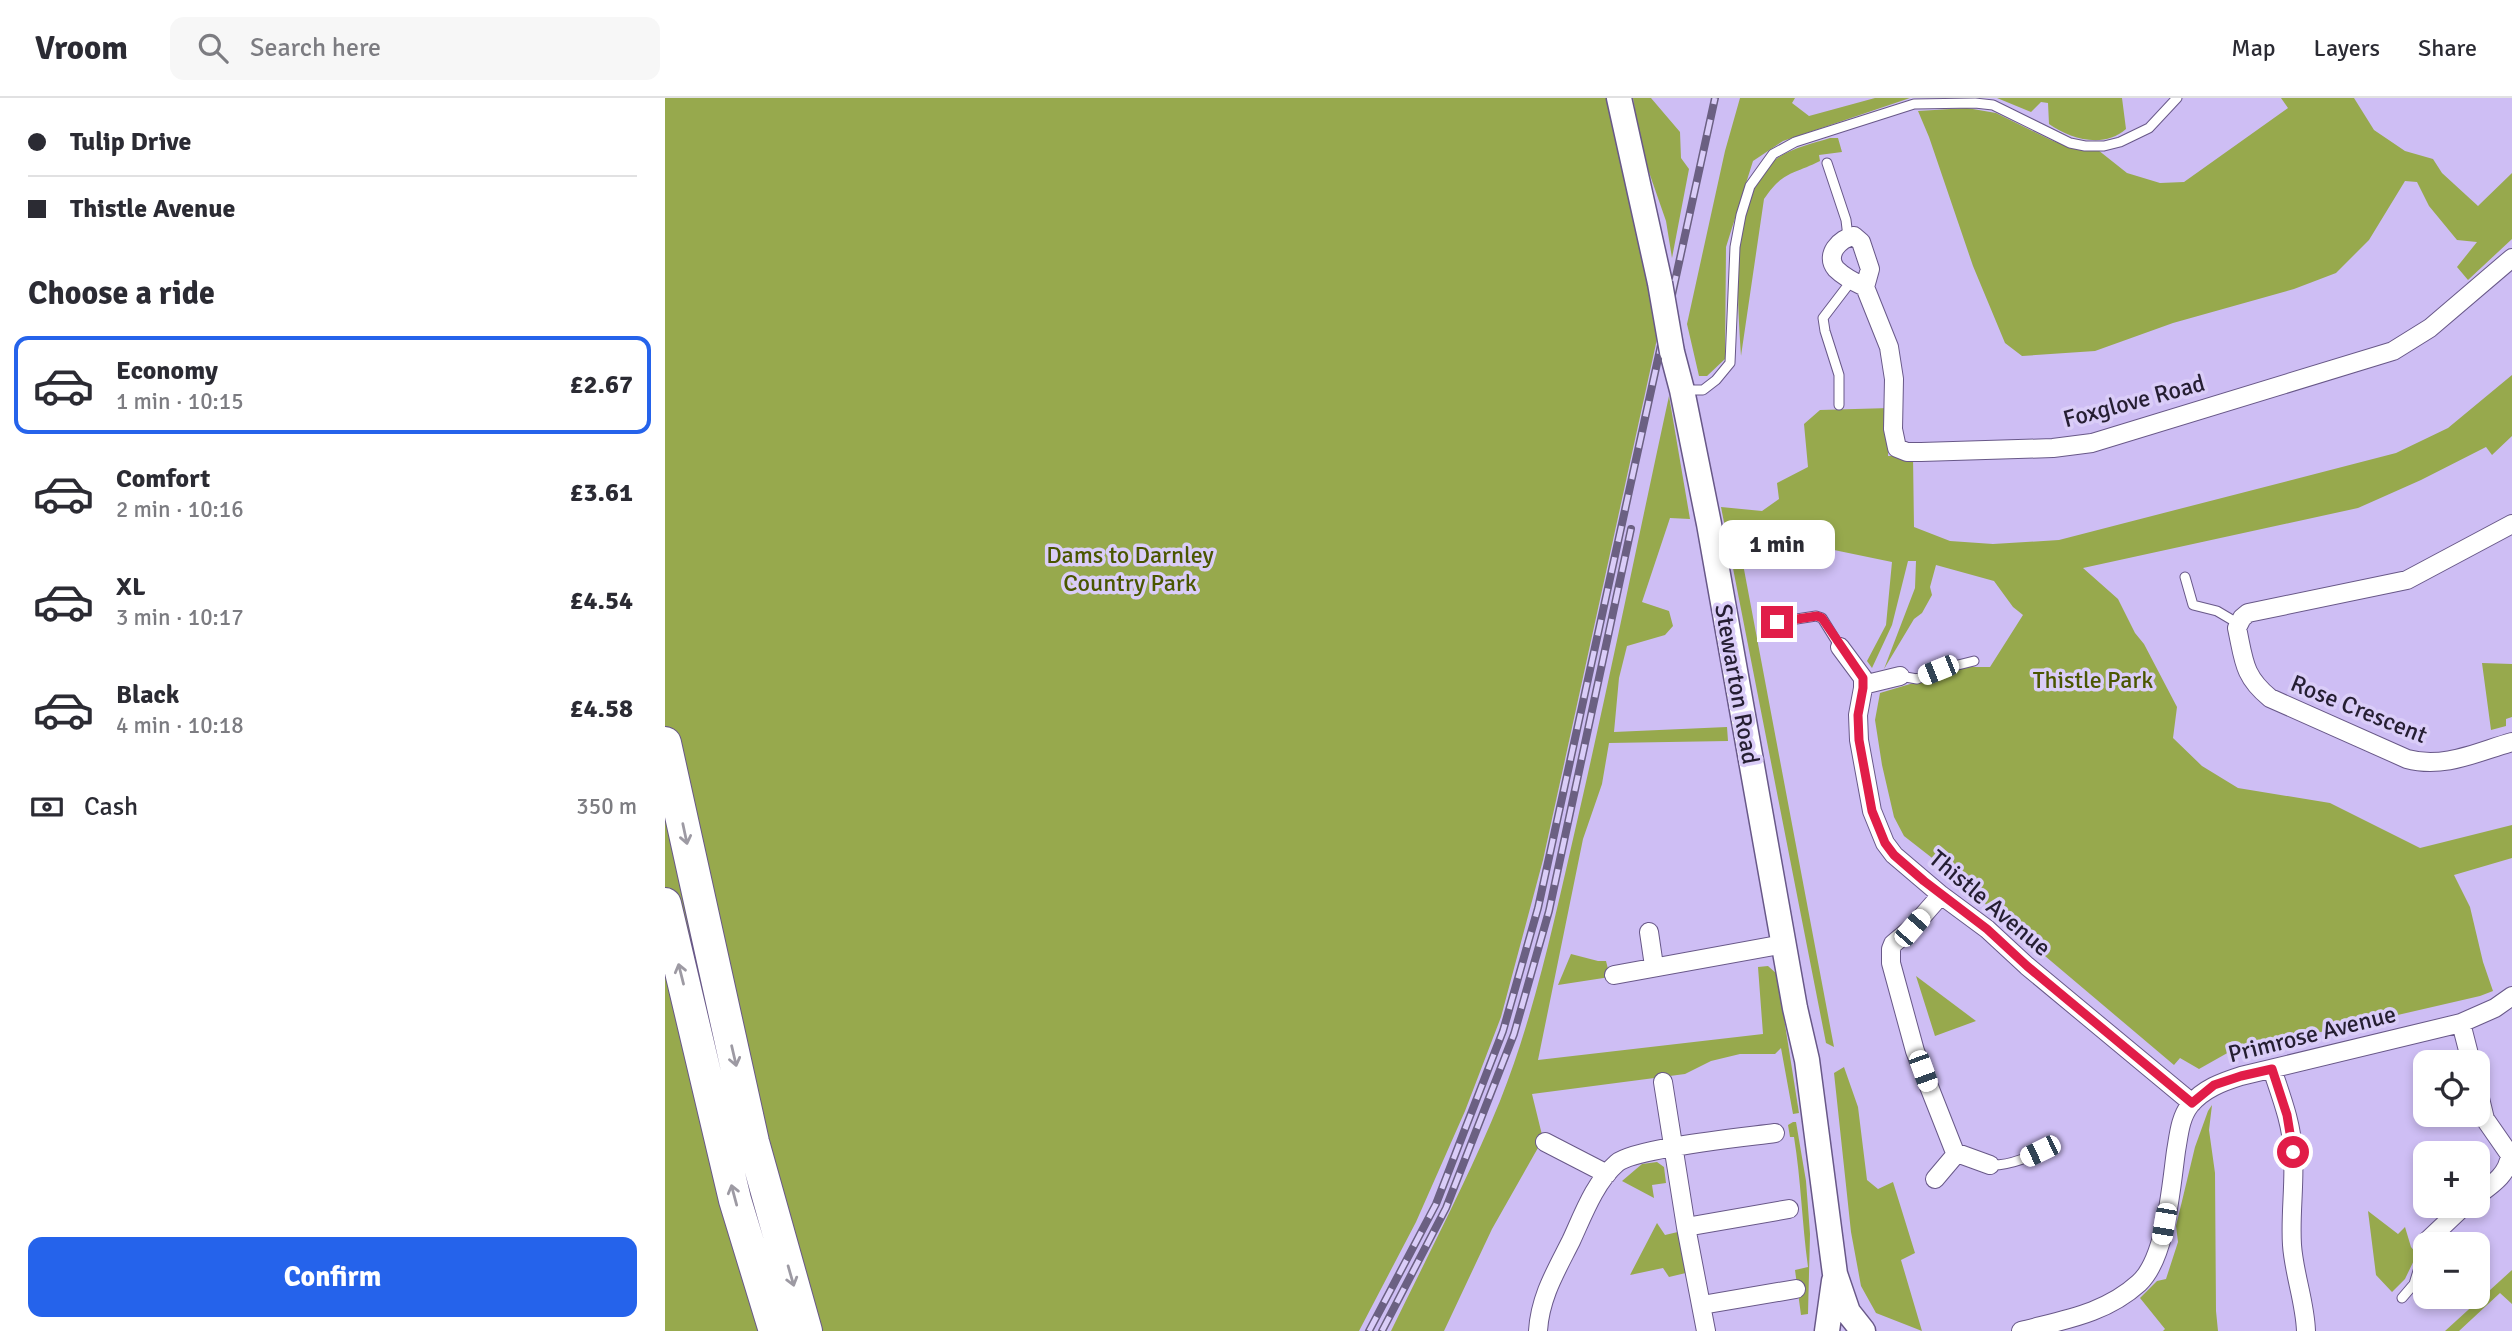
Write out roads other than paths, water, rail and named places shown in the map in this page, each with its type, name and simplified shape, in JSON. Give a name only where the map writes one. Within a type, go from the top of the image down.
[{"type":"highway","points":[[665,743],[753,1142],[806,1331]]},
{"type":"highway","points":[[665,904],[732,1189],[775,1331]]},
{"type":"main road","name":"Stewarton Road","points":[[1619,98],[1709,524],[1807,1060],[1835,1274],[1848,1312],[1863,1331]]},
{"type":"main road","name":"Stewarton Road","points":[[1827,1331],[1835,1274]]},
{"type":"street","name":"Foxglove Road","points":[[1858,284],[1870,269],[1861,242],[1854,236],[1838,243],[1833,251],[1832,262],[1836,269],[1858,284],[1889,347],[1894,379],[1893,429],[1897,448],[1907,452],[2053,448],[2092,443],[2393,351],[2430,328],[2512,258]]},
{"type":"street","points":[[2239,624],[2248,613],[2407,580],[2512,524]]},
{"type":"street","name":"Rose Crescent","points":[[2239,624],[2237,628],[2252,682],[2270,698],[2292,710],[2424,764],[2443,763],[2512,742]]},
{"type":"street","points":[[1840,647],[1863,678],[1863,685],[1900,676]]},
{"type":"street","name":"Thistle Avenue","points":[[1863,685],[1858,715],[1859,740],[1872,811],[1885,843],[1894,855],[1987,929],[2027,966],[2192,1103]]},
{"type":"street","points":[[1941,895],[1912,928],[1893,944],[1891,963],[1916,1051],[1946,1132],[1957,1153],[1990,1165]]},
{"type":"street","points":[[1649,932],[1654,967]]},
{"type":"street","points":[[1614,975],[1784,944]]},
{"type":"street","name":"Primrose Avenue","points":[[2192,1103],[2214,1085],[2241,1076],[2461,1023],[2512,996]]},
{"type":"street","points":[[2461,1023],[2468,1050]]},
{"type":"street","points":[[2272,1069],[2287,1115],[2293,1152],[2291,1242],[2294,1275],[2306,1331]]},
{"type":"street","points":[[1663,1082],[1706,1331]]},
{"type":"street","points":[[2021,1331],[2099,1310],[2126,1294],[2148,1272],[2159,1249],[2181,1122],[2192,1103]]},
{"type":"street","points":[[2490,1126],[2511,1154],[2509,1166],[2490,1186]]},
{"type":"street","points":[[1538,1331],[1543,1296],[1587,1207],[1607,1174],[1619,1161],[1632,1155],[1775,1133]]},
{"type":"street","points":[[1545,1142],[1607,1174]]},
{"type":"street","points":[[1935,1179],[1957,1153]]},
{"type":"street","points":[[1686,1227],[1789,1209]]},
{"type":"street","points":[[2436,1232],[2448,1218]]},
{"type":"street","points":[[1702,1305],[1796,1289]]},
{"type":"lane","points":[[1682,390],[1703,390],[1716,380],[1730,363],[1735,247],[1741,215],[1749,186],[1773,154],[1795,142],[1914,104],[1993,105],[2070,143],[2104,146],[2120,142],[2149,128],[2176,98]]},
{"type":"lane","points":[[1827,163],[1846,220],[1848,237]]},
{"type":"lane","points":[[1839,405],[1839,375],[1823,318],[1858,284]]},
{"type":"lane","points":[[2185,577],[2193,605],[2217,611],[2239,624]]},
{"type":"lane","points":[[1777,622],[1817,616],[1822,618],[1840,647]]},
{"type":"lane","points":[[1900,676],[1917,679],[1938,670],[1974,661]]},
{"type":"lane","points":[[1990,1165],[2001,1165],[2027,1157],[2053,1145]]},
{"type":"lane","points":[[2402,1298],[2413,1285]]},
{"type":"railway","points":[[1369,1331],[1436,1204],[1503,1031],[1538,908],[1715,98]]},
{"type":"railway","points":[[1382,1331],[1446,1208],[1514,1034],[1549,911],[1631,529]]},
{"type":"park label","name":"Dams to Darnley Country Park","points":[[1130,569]]},
{"type":"park label","name":"Thistle Park","points":[[2093,680]]}]
